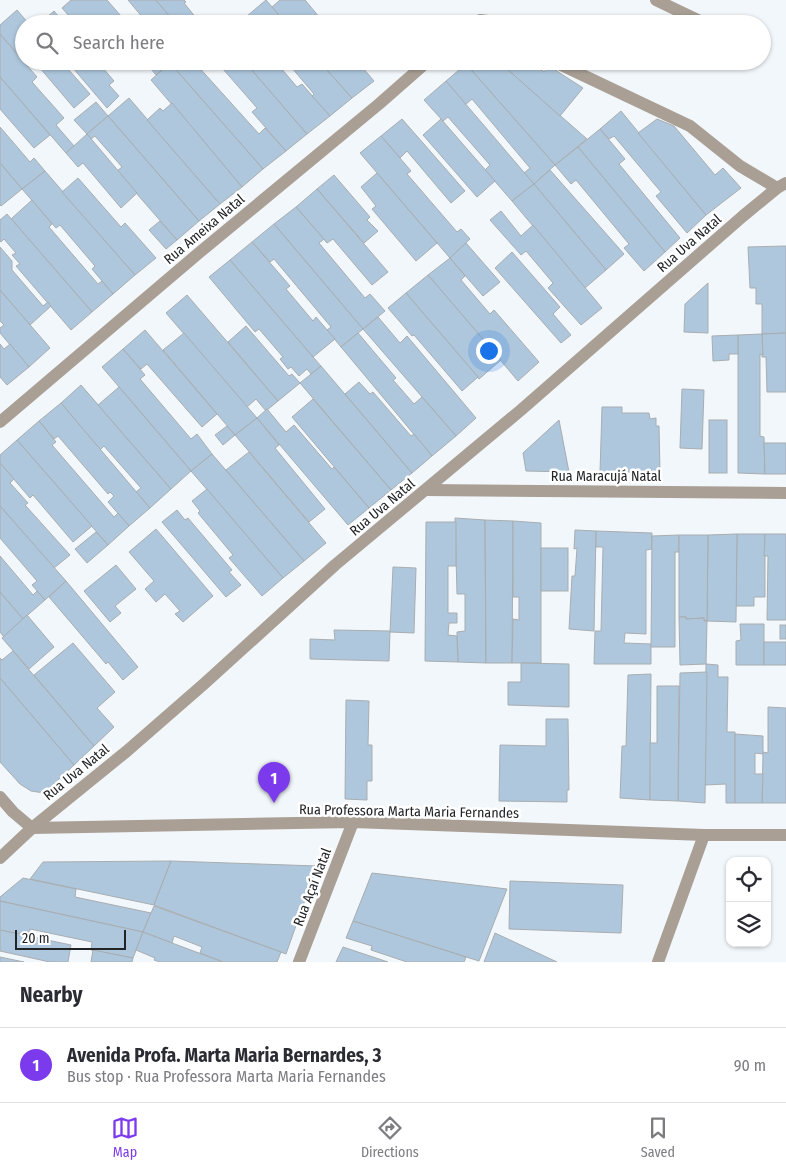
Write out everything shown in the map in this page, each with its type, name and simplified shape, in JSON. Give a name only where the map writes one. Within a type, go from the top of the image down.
[{"type":"street","points":[[656,0],[687,15]]},
{"type":"street","name":"Rua Ameixa Natal","points":[[0,422],[418,70]]},
{"type":"street","points":[[572,70],[683,122],[712,142],[740,166],[781,185]]},
{"type":"street","name":"Rua Uva Natal","points":[[0,858],[32,828],[127,751],[205,683],[335,565],[426,490],[781,185]]},
{"type":"street","name":"Rua Maracujá Natal","points":[[426,490],[786,492]]},
{"type":"street","points":[[0,797],[13,812],[32,828]]},
{"type":"street","name":"Rua Professora Marta Maria Fernandes","points":[[32,828],[353,822],[704,835],[786,835]]},
{"type":"street","name":"Rua Açaí Natal","points":[[299,962],[353,822]]},
{"type":"street","points":[[658,962],[704,835]]},
{"type":"building","points":[[71,0],[107,0],[120,15],[68,15],[62,8]]},
{"type":"building","points":[[128,0],[156,0],[168,15],[140,15]]},
{"type":"building","points":[[156,0],[184,0],[186,2],[184,3],[194,15],[168,15]]},
{"type":"building","points":[[266,0],[279,15],[248,15]]},
{"type":"building","points":[[280,0],[305,0],[318,15],[279,15],[272,7]]},
{"type":"building","points":[[17,10],[21,15],[15,15],[15,51],[0,34],[0,25]]},
{"type":"building","points":[[54,11],[57,15],[49,15]]},
{"type":"building","points":[[0,34],[15,51],[15,70],[31,70],[37,77],[32,82],[64,118],[56,125],[74,146],[66,153],[0,77]]},
{"type":"building","points":[[42,70],[69,70],[90,94],[74,108]]},
{"type":"building","points":[[75,70],[105,70],[114,81],[109,85],[119,96],[107,108]]},
{"type":"building","points":[[152,70],[161,70],[156,75]]},
{"type":"building","points":[[162,70],[176,70],[263,169],[242,187],[151,80]]},
{"type":"building","points":[[176,70],[201,70],[259,134],[265,128],[286,151],[263,169]]},
{"type":"building","points":[[224,70],[252,70],[307,134],[286,151],[252,112],[257,108]]},
{"type":"building","points":[[252,70],[283,70],[297,87],[302,84],[330,116],[307,134]]},
{"type":"building","points":[[294,70],[327,70],[352,98],[330,116],[312,96],[314,94]]},
{"type":"building","points":[[327,70],[365,70],[374,81],[352,98]]},
{"type":"building","points":[[459,70],[471,70],[555,165],[534,184],[524,173],[530,168],[472,99],[465,105],[446,81]]},
{"type":"building","points":[[471,70],[508,70],[587,139],[555,165]]},
{"type":"building","points":[[508,70],[542,70],[544,72],[546,70],[555,70],[583,88],[560,116]]},
{"type":"building","points":[[0,77],[50,135],[34,148],[0,109]]},
{"type":"building","points":[[446,81],[534,184],[512,201],[485,170],[490,165],[448,117],[443,121],[424,100]]},
{"type":"building","points":[[129,98],[220,204],[199,221],[108,116]]},
{"type":"building","points":[[96,102],[108,116],[87,134],[74,120]]},
{"type":"building","points":[[172,103],[242,187],[220,204],[147,120],[160,108],[163,111]]},
{"type":"building","points":[[621,111],[706,215],[687,233],[656,196],[661,192],[614,136],[609,139],[600,129]]},
{"type":"building","points":[[108,116],[199,221],[177,240],[117,171],[122,167],[95,136],[91,139],[87,134]]},
{"type":"building","points":[[402,119],[465,191],[451,203],[407,151],[400,158],[381,136]]},
{"type":"building","points":[[441,119],[495,181],[477,197],[423,135]]},
{"type":"building","points":[[657,119],[674,126],[715,175],[723,168],[741,188],[706,215],[638,133]]},
{"type":"building","points":[[0,127],[30,162],[34,158],[45,171],[22,189],[0,163]]},
{"type":"building","points":[[600,129],[625,159],[619,164],[680,238],[665,252],[578,147]]},
{"type":"building","points":[[87,134],[137,193],[121,208],[83,163],[78,167],[66,153]]},
{"type":"building","points":[[381,136],[411,171],[407,174],[457,232],[461,229],[470,239],[450,258],[360,153]]},
{"type":"building","points":[[578,147],[665,252],[644,271],[624,248],[629,244],[576,180],[571,184],[555,165]]},
{"type":"building","points":[[0,163],[22,189],[1,206],[0,205]]},
{"type":"building","points":[[550,170],[624,254],[606,270],[534,184]]},
{"type":"building","points":[[45,171],[135,275],[113,294],[92,269],[95,266],[60,225],[56,228],[22,189]]},
{"type":"building","points":[[377,173],[437,243],[416,261],[372,209],[376,206],[361,187]]},
{"type":"building","points":[[334,175],[370,217],[367,220],[378,231],[364,243],[317,189]]},
{"type":"building","points":[[78,178],[121,227],[125,223],[156,258],[135,275],[62,192]]},
{"type":"building","points":[[534,184],[606,270],[585,288],[512,201]]},
{"type":"building","points":[[317,189],[388,272],[372,285],[333,239],[327,243],[296,207]]},
{"type":"building","points":[[32,200],[52,224],[49,227],[98,284],[102,281],[113,294],[92,312],[11,219]]},
{"type":"building","points":[[296,207],[324,239],[319,243],[365,298],[370,294],[385,311],[363,329],[274,224]]},
{"type":"building","points":[[501,211],[521,236],[533,225],[602,308],[581,325],[548,288],[553,283],[526,251],[521,255],[490,220]]},
{"type":"building","points":[[7,214],[92,312],[71,330],[16,266],[20,264],[12,255],[16,253],[4,239],[0,241],[0,220]]},
{"type":"building","points":[[160,221],[177,240],[166,249],[149,230]]},
{"type":"building","points":[[274,224],[363,329],[341,347],[327,330],[331,327],[274,259],[270,262],[252,242]]},
{"type":"building","points":[[252,242],[290,286],[286,289],[313,321],[316,317],[335,339],[313,357],[230,260]]},
{"type":"building","points":[[466,243],[500,282],[483,296],[450,258]]},
{"type":"building","points":[[786,246],[786,333],[762,334],[762,304],[756,304],[756,288],[750,288],[748,247]]},
{"type":"building","points":[[0,247],[12,261],[12,270],[43,306],[48,302],[51,306],[30,325],[0,290]]},
{"type":"building","points":[[512,252],[560,307],[553,314],[571,335],[561,343],[495,268]]},
{"type":"building","points":[[450,258],[465,276],[461,280],[490,314],[494,310],[539,362],[518,381],[428,275]]},
{"type":"building","points":[[230,260],[321,366],[311,374],[307,369],[299,376],[291,367],[288,369],[280,359],[283,357],[259,329],[255,332],[209,277]]},
{"type":"building","points":[[428,275],[501,360],[479,379],[406,293]]},
{"type":"building","points":[[708,283],[708,333],[684,332],[685,304]]},
{"type":"building","points":[[0,290],[50,348],[29,367],[0,333],[0,328],[4,325],[0,321]]},
{"type":"building","points":[[406,293],[478,377],[462,391],[388,308]]},
{"type":"building","points":[[187,295],[278,401],[266,411],[256,399],[247,407],[166,313]]},
{"type":"building","points":[[378,317],[400,343],[407,336],[476,418],[456,436],[363,329]]},
{"type":"building","points":[[246,326],[289,376],[292,374],[300,383],[278,401],[228,342]]},
{"type":"building","points":[[145,330],[217,414],[202,427],[147,364],[141,369],[123,349]]},
{"type":"building","points":[[184,333],[257,418],[235,435],[163,350]]},
{"type":"building","points":[[358,333],[396,378],[393,380],[414,404],[422,397],[456,436],[432,456],[341,347]]},
{"type":"building","points":[[786,333],[786,392],[767,392],[766,357],[762,357],[762,334]]},
{"type":"building","points":[[762,334],[763,355],[760,354],[760,436],[764,437],[765,474],[738,473],[738,335]]},
{"type":"building","points":[[738,335],[738,354],[729,354],[729,360],[713,361],[712,336]]},
{"type":"building","points":[[0,344],[4,349],[10,344],[29,367],[7,385],[0,377]]},
{"type":"building","points":[[123,349],[145,375],[140,379],[191,439],[197,434],[212,454],[191,471],[102,367]]},
{"type":"building","points":[[321,366],[412,473],[391,490],[300,383]]},
{"type":"building","points":[[359,382],[370,394],[373,392],[411,436],[414,434],[432,456],[412,473],[345,394]]},
{"type":"building","points":[[81,385],[171,489],[150,508],[136,492],[141,488],[104,446],[100,450],[61,403]]},
{"type":"building","points":[[119,387],[191,471],[171,489],[98,405]]},
{"type":"building","points":[[682,389],[704,390],[702,449],[680,448]]},
{"type":"building","points":[[313,399],[391,490],[369,508],[292,417]]},
{"type":"building","points":[[61,403],[150,508],[129,526],[108,502],[114,496],[110,492],[108,494],[58,436],[54,439],[39,421]]},
{"type":"building","points":[[602,407],[622,407],[622,413],[649,413],[650,419],[656,418],[656,426],[659,426],[660,472],[600,472]]},
{"type":"building","points":[[267,409],[286,432],[294,425],[332,469],[334,467],[369,508],[348,525],[257,418]]},
{"type":"building","points":[[257,418],[279,445],[275,448],[325,509],[309,522],[235,435]]},
{"type":"building","points":[[559,420],[569,472],[526,471],[523,453]]},
{"type":"building","points":[[709,420],[727,420],[727,473],[709,473]]},
{"type":"building","points":[[39,421],[56,442],[52,445],[114,517],[118,513],[129,526],[108,545],[17,440]]},
{"type":"building","points":[[227,426],[235,435],[223,445],[215,435]]},
{"type":"building","points":[[17,440],[92,526],[73,542],[33,495],[30,498],[0,463],[0,455]]},
{"type":"building","points":[[764,443],[786,443],[786,474],[765,474]]},
{"type":"building","points":[[249,452],[326,543],[304,561],[226,470]]},
{"type":"building","points":[[212,454],[304,561],[283,578],[191,471]]},
{"type":"building","points":[[0,463],[14,479],[10,483],[28,503],[25,505],[70,555],[54,568],[0,506]]},
{"type":"building","points":[[207,489],[283,578],[262,596],[229,558],[233,555],[198,513],[200,511],[192,501]]},
{"type":"building","points":[[0,506],[66,581],[45,600],[32,585],[37,581],[0,538]]},
{"type":"building","points":[[177,510],[185,520],[188,518],[232,570],[229,572],[241,585],[226,597],[162,522]]},
{"type":"building","points":[[455,518],[485,520],[486,663],[458,662],[457,632],[465,631],[465,594],[457,594]]},
{"type":"building","points":[[485,520],[513,521],[512,663],[486,663]]},
{"type":"building","points":[[513,521],[541,523],[541,663],[512,663],[513,619],[519,620],[519,597],[513,597]]},
{"type":"building","points":[[426,522],[456,522],[456,566],[448,566],[448,613],[457,613],[457,623],[449,623],[448,635],[457,636],[458,662],[425,661]]},
{"type":"building","points":[[156,529],[213,596],[183,622],[175,614],[180,611],[165,594],[156,602],[145,589],[154,581],[129,552]]},
{"type":"building","points":[[575,530],[596,531],[594,631],[569,629],[572,576],[575,576],[577,548],[574,549]]},
{"type":"building","points":[[596,531],[652,533],[652,549],[646,550],[646,634],[625,633],[624,643],[651,644],[651,664],[594,664],[595,631],[601,631],[603,547],[596,547]]},
{"type":"building","points":[[96,532],[108,545],[87,563],[75,549]]},
{"type":"building","points":[[737,534],[765,534],[765,597],[754,597],[754,606],[736,606]]},
{"type":"building","points":[[737,534],[736,622],[707,621],[708,535]]},
{"type":"building","points":[[765,534],[786,534],[786,620],[767,620],[768,556],[764,556]]},
{"type":"building","points":[[679,535],[679,552],[675,552],[675,647],[651,647],[652,536]]},
{"type":"building","points":[[679,535],[708,535],[707,621],[704,621],[704,618],[686,619],[686,617],[679,617]]},
{"type":"building","points":[[541,548],[568,548],[568,591],[541,591]]},
{"type":"building","points":[[0,556],[33,595],[37,591],[45,600],[23,619],[0,592]]},
{"type":"building","points":[[116,565],[136,589],[115,606],[121,613],[110,622],[84,591]]},
{"type":"building","points":[[393,567],[416,568],[414,633],[390,632]]},
{"type":"building","points":[[66,581],[138,667],[123,680],[108,662],[106,664],[49,597]]},
{"type":"building","points":[[0,592],[23,619],[4,637],[0,632]]},
{"type":"building","points":[[27,615],[54,647],[29,669],[2,638]]},
{"type":"building","points":[[679,617],[686,617],[686,619],[704,618],[704,621],[707,621],[706,664],[680,665]]},
{"type":"building","points":[[740,624],[764,624],[764,665],[736,665],[736,641],[741,640]]},
{"type":"building","points":[[780,625],[786,625],[786,639],[780,639]]},
{"type":"building","points":[[334,630],[390,631],[389,661],[310,659],[310,639],[335,640]]},
{"type":"building","points":[[764,642],[786,642],[786,665],[764,665]]},
{"type":"building","points":[[73,643],[115,692],[97,708],[114,727],[94,746],[34,675]]},
{"type":"building","points":[[13,651],[94,746],[74,765],[0,678],[0,658],[2,660]]},
{"type":"building","points":[[521,663],[569,664],[569,707],[508,705],[508,682],[521,682]]},
{"type":"building","points":[[706,664],[718,665],[718,677],[728,677],[727,732],[735,732],[735,803],[726,803],[726,784],[705,785]]},
{"type":"building","points":[[707,672],[705,803],[678,801],[680,673]]},
{"type":"building","points":[[651,674],[650,800],[620,798],[622,746],[626,746],[628,675]]},
{"type":"building","points":[[0,678],[74,765],[44,793],[31,791],[20,784],[0,762]]},
{"type":"building","points":[[657,686],[679,686],[678,801],[650,800],[650,743],[657,743]]},
{"type":"building","points":[[346,700],[369,701],[368,745],[372,745],[372,781],[367,781],[367,800],[345,799]]},
{"type":"building","points":[[768,707],[786,708],[786,803],[762,803],[763,752],[768,753]]},
{"type":"building","points":[[546,719],[568,719],[569,790],[567,790],[567,802],[499,801],[500,745],[546,746]]},
{"type":"building","points":[[735,734],[763,736],[763,754],[755,753],[755,774],[763,774],[762,803],[735,803]]},
{"type":"building","points":[[171,861],[154,905],[30,879],[43,862]]},
{"type":"building","points":[[171,861],[317,866],[286,954],[154,905]]},
{"type":"building","points":[[372,873],[507,889],[479,961],[353,921]]},
{"type":"building","points":[[23,878],[76,889],[75,897],[151,913],[143,932],[0,901],[0,897]]},
{"type":"building","points":[[510,881],[623,885],[621,933],[509,929]]},
{"type":"building","points":[[0,901],[143,932],[133,958],[91,950],[92,942],[30,929],[29,936],[0,930]]},
{"type":"building","points":[[154,906],[281,952],[277,962],[223,962],[200,953],[202,947],[174,936],[172,943],[143,932]]},
{"type":"building","points":[[353,921],[466,957],[464,962],[407,962],[371,950],[372,946],[346,938]]},
{"type":"building","points":[[0,930],[71,945],[68,962],[50,962],[0,951]]},
{"type":"building","points":[[143,932],[223,962],[160,962],[154,960],[155,958],[136,950]]},
{"type":"building","points":[[495,933],[557,962],[484,962]]},
{"type":"building","points":[[343,947],[388,962],[336,962]]},
{"type":"building","points":[[93,950],[133,958],[132,962],[91,962]]},
{"type":"building","points":[[0,957],[24,962],[0,962]]},
{"type":"place","name":"Avenida Profa. Marta Maria Bernardes, 3","points":[[274,803]]}]
